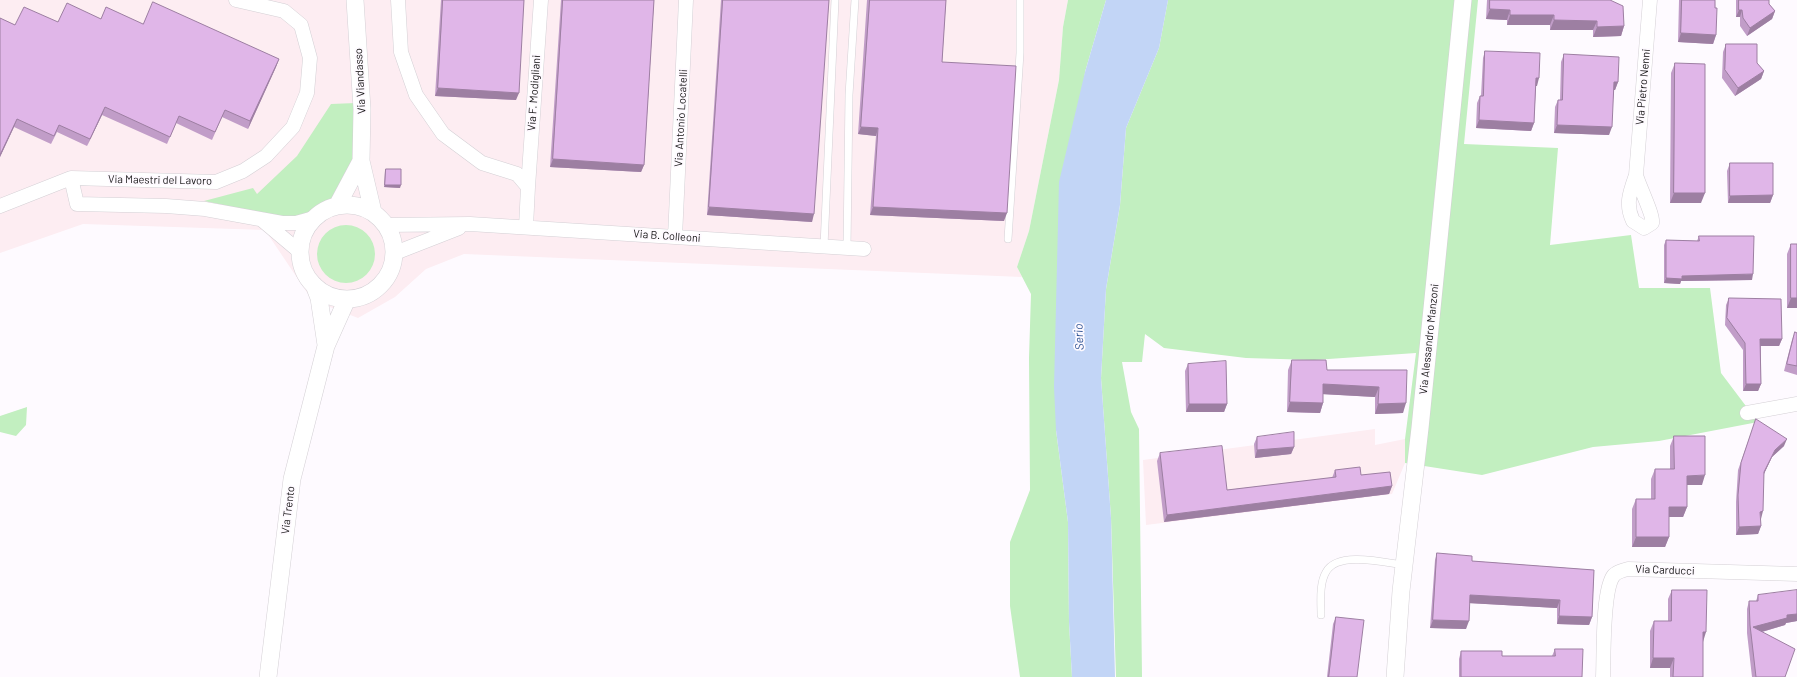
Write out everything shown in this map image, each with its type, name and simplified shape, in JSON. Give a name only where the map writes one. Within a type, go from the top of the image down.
[{"type":"street","name":"Via Maestri del Lavoro","points":[[0,206],[71,178],[216,182],[243,171],[266,156],[293,127],[308,93],[310,58],[301,25],[284,11],[236,0]]},
{"type":"street","name":"Via Viandasso","points":[[355,0],[362,109],[361,161],[373,212]]},
{"type":"street","points":[[398,0],[400,52],[416,95],[443,134],[482,163],[517,174],[528,187]]},
{"type":"street","name":"Via F. Modigliani","points":[[526,227],[541,0]]},
{"type":"street","name":"Via Antonio Locatelli","points":[[675,237],[686,0]]},
{"type":"street","name":"Via Alessandro Manzoni","points":[[1395,677],[1404,565],[1420,428],[1463,0]]},
{"type":"street","name":"Via Pietro Nenni","points":[[1636,175],[1650,0]]},
{"type":"street","name":"Via Viandasso","points":[[337,206],[361,161]]},
{"type":"street","points":[[71,178],[77,204],[205,209],[282,223],[296,223],[314,218]]},
{"type":"street","points":[[350,205],[362,207],[373,212],[387,225],[393,238],[395,252],[392,267],[386,280],[375,291],[362,297],[347,299],[335,298],[323,293],[306,275],[301,264],[300,252],[302,239],[307,228],[314,218],[325,210],[337,206],[350,205]]},
{"type":"street","points":[[260,218],[300,252]]},
{"type":"street","name":"Via B. Colleoni","points":[[387,225],[470,224],[864,249]]},
{"type":"street","name":"Via B. Colleoni","points":[[395,252],[470,224]]},
{"type":"street","name":"Via Trento","points":[[314,285],[321,305],[326,346]]},
{"type":"street","name":"Via Trento","points":[[268,677],[292,479],[326,346],[347,299]]},
{"type":"street","points":[[1747,413],[1797,404]]},
{"type":"street","name":"Via Carducci","points":[[1602,677],[1606,604],[1609,584],[1615,574],[1628,569],[1797,574]]},
{"type":"lane","points":[[824,246],[835,0]]},
{"type":"lane","points":[[847,248],[849,96],[855,0]]},
{"type":"lane","points":[[1008,239],[1020,53],[1020,0]]},
{"type":"lane","points":[[1321,615],[1322,587],[1325,574],[1331,565],[1350,559],[1376,560],[1404,565]]},
{"type":"shaded area","points":[[0,0],[1068,0],[1063,27],[1059,80],[1029,231],[1017,267],[1022,277],[464,254],[426,269],[395,297],[358,318],[312,300],[265,230],[83,224],[0,253]]},
{"type":"shaded area","points":[[1375,429],[1375,445],[1405,439],[1405,463],[1392,494],[1146,525],[1143,460]]},
{"type":"green space","points":[[1068,0],[1106,0],[1085,72],[1056,430],[1068,522],[1069,622],[1072,677],[1020,677],[1010,606],[1010,542],[1030,490],[1029,358],[1031,294],[1017,267],[1029,231],[1059,80],[1063,27]]},
{"type":"green space","points":[[1168,0],[1478,0],[1464,144],[1558,148],[1550,245],[1631,235],[1639,288],[1710,288],[1721,373],[1758,422],[1659,441],[1593,447],[1482,475],[1405,463],[1405,439],[1416,353],[1314,360],[1246,358],[1164,348],[1145,334],[1142,362],[1122,362],[1131,412],[1139,429],[1142,677],[1116,677],[1111,518],[1101,378],[1106,289],[1120,205],[1126,128],[1159,48]]},
{"type":"green space","points":[[356,103],[354,147],[350,169],[346,180],[338,195],[334,199],[306,220],[261,213],[204,201],[253,188],[257,194],[297,156],[331,104]]},
{"type":"green space","points":[[340,225],[352,225],[367,233],[375,248],[375,260],[367,275],[352,283],[340,283],[325,275],[317,260],[317,248],[325,233]]},
{"type":"green space","points":[[27,407],[26,425],[16,436],[0,432],[0,416]]},
{"type":"water","name":"Serio","points":[[1106,0],[1168,0],[1159,48],[1126,128],[1120,205],[1106,289],[1101,378],[1111,518],[1115,677],[1072,677],[1069,622],[1068,522],[1056,430],[1054,387],[1059,182],[1085,72]]},
{"type":"building","points":[[443,0],[524,0],[519,93],[438,88]]},
{"type":"building","points":[[563,0],[654,0],[644,165],[553,159]]},
{"type":"building","points":[[723,0],[829,0],[814,214],[709,207]]},
{"type":"building","points":[[870,0],[946,0],[942,62],[1016,66],[1007,213],[873,207],[878,128],[861,127]]},
{"type":"building","points":[[1490,0],[1610,0],[1623,6],[1624,26],[1597,27],[1597,21],[1554,20],[1554,15],[1510,15],[1510,10],[1490,9]]},
{"type":"building","points":[[1682,0],[1715,0],[1715,8],[1717,8],[1716,35],[1681,33]]},
{"type":"building","points":[[1739,0],[1769,0],[1769,4],[1775,11],[1750,28],[1743,18],[1742,10],[1739,10]]},
{"type":"building","points":[[153,2],[279,59],[250,121],[225,110],[215,132],[179,116],[170,137],[105,107],[90,139],[59,125],[54,136],[17,119],[0,155],[0,18],[15,25],[24,7],[58,22],[67,3],[101,19],[106,7],[143,24]]},
{"type":"building","points":[[1726,44],[1757,44],[1757,63],[1764,71],[1738,88],[1725,70]]},
{"type":"building","points":[[1485,51],[1540,53],[1539,78],[1536,78],[1534,123],[1479,120],[1480,96],[1483,96]]},
{"type":"building","points":[[1564,54],[1619,57],[1618,82],[1614,82],[1612,127],[1557,125],[1558,100],[1562,100]]},
{"type":"building","points":[[1675,63],[1705,64],[1705,193],[1674,193]]},
{"type":"building","points":[[1730,163],[1773,163],[1773,195],[1730,196]]},
{"type":"building","points":[[386,169],[401,169],[401,185],[385,185]]},
{"type":"building","points":[[1699,236],[1754,236],[1753,274],[1682,276],[1682,279],[1666,278],[1666,240],[1699,241]]},
{"type":"building","points":[[1791,244],[1797,244],[1797,298],[1791,298]]},
{"type":"building","points":[[1729,298],[1781,299],[1782,339],[1760,339],[1761,384],[1746,384],[1745,343],[1727,318]]},
{"type":"building","points":[[1795,332],[1797,333],[1797,366],[1787,364]]},
{"type":"building","points":[[1292,360],[1326,360],[1327,370],[1407,370],[1406,403],[1378,404],[1379,387],[1323,384],[1323,403],[1290,402]]},
{"type":"building","points":[[1226,361],[1227,404],[1189,404],[1188,364]]},
{"type":"building","points":[[1756,419],[1787,439],[1775,450],[1764,472],[1763,511],[1760,512],[1761,526],[1739,527],[1738,495],[1741,463]]},
{"type":"building","points":[[1294,432],[1294,447],[1257,450],[1257,437]]},
{"type":"building","points":[[1674,436],[1705,436],[1705,475],[1687,476],[1687,507],[1669,507],[1669,537],[1636,537],[1636,499],[1655,499],[1655,469],[1674,469]]},
{"type":"building","points":[[1222,446],[1227,490],[1336,477],[1335,470],[1360,467],[1361,475],[1390,472],[1392,486],[1167,515],[1160,453]]},
{"type":"building","points":[[1437,553],[1472,556],[1472,561],[1594,570],[1592,617],[1559,616],[1560,600],[1470,595],[1469,621],[1433,620]]},
{"type":"building","points":[[1672,590],[1707,590],[1706,632],[1703,632],[1703,677],[1673,677],[1674,658],[1653,658],[1654,621],[1671,621]]},
{"type":"building","points":[[1797,590],[1797,614],[1787,615],[1787,618],[1753,627],[1795,649],[1785,677],[1756,677],[1750,625],[1749,601],[1758,601],[1758,595]]},
{"type":"building","points":[[1336,617],[1364,620],[1357,677],[1329,677]]},
{"type":"building","points":[[1555,649],[1583,649],[1582,677],[1461,677],[1461,651],[1502,651],[1502,656],[1555,656]]}]
